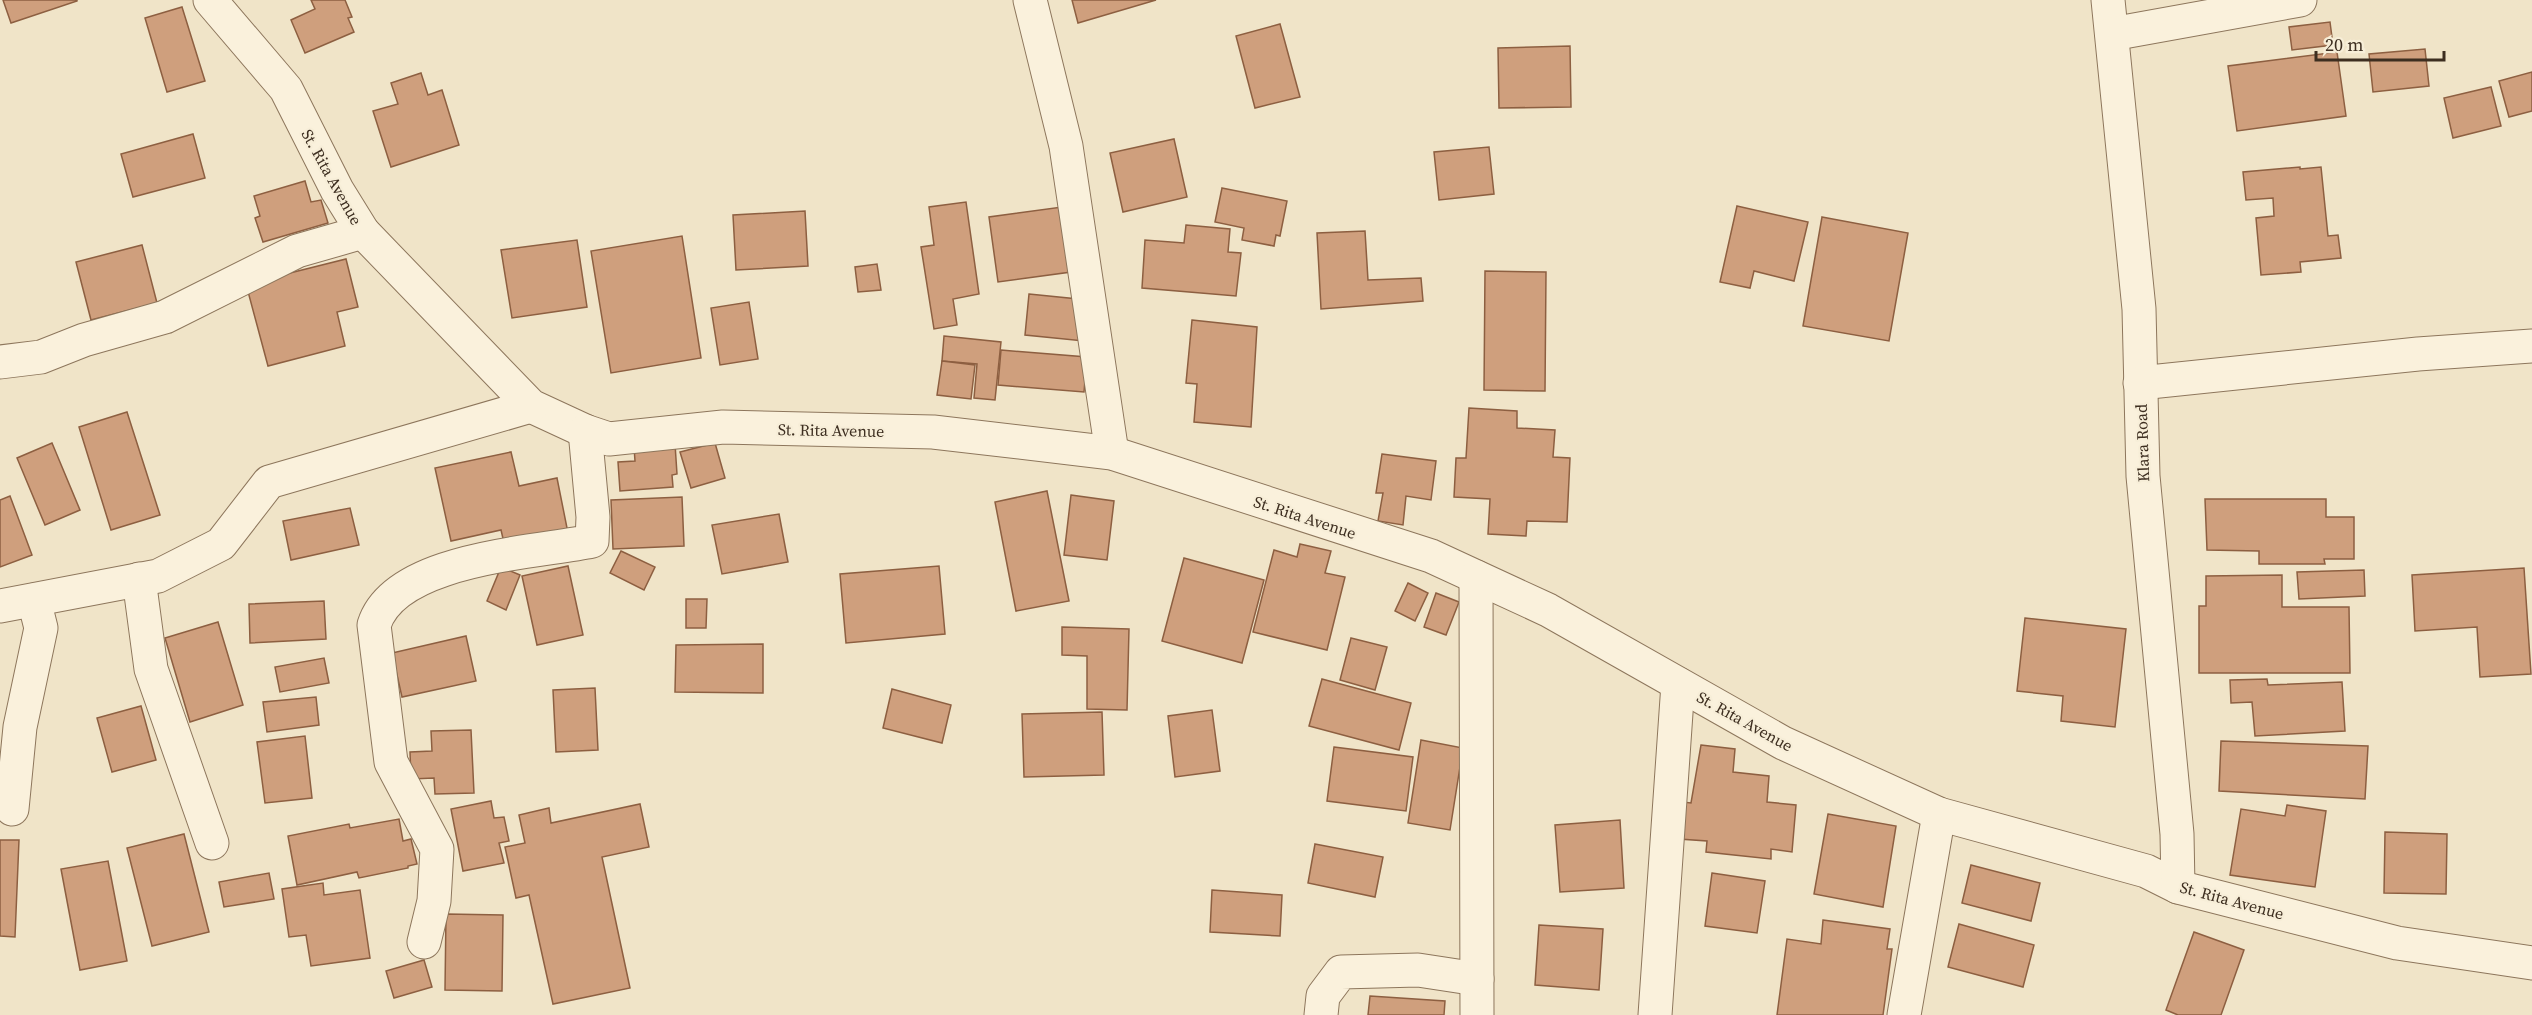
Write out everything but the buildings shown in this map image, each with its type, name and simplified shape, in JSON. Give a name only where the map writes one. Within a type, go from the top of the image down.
[{"type":"street","name":"St. Rita Avenue","points":[[210,0],[286,89],[337,190],[363,232],[531,406],[585,431],[609,439],[723,427],[933,432],[1112,453],[1319,522],[1431,556],[1548,610],[1783,743],[1939,814],[2146,871],[2178,887],[2397,944],[2532,963]]},
{"type":"street","points":[[1030,0],[1066,146],[1112,453]]},
{"type":"street","name":"Klara Road","points":[[2108,0],[2139,309],[2143,477],[2177,834],[2178,887]]},
{"type":"street","points":[[2112,34],[2300,0]]},
{"type":"street","points":[[0,362],[41,357],[84,340],[165,317],[297,251],[363,232]]},
{"type":"street","points":[[2140,382],[2418,354],[2532,346]]},
{"type":"street","points":[[0,606],[158,576],[221,544],[269,482],[531,406]]},
{"type":"street","points":[[424,942],[434,901],[438,849],[391,762],[374,625],[378,613],[392,598],[423,578],[461,564],[592,541],[593,517],[585,431]]},
{"type":"street","points":[[1476,577],[1477,1015]]},
{"type":"street","points":[[139,579],[151,669],[212,843]]},
{"type":"street","points":[[12,808],[20,727],[41,628],[34,600]]},
{"type":"street","points":[[1655,1015],[1678,684]]},
{"type":"street","points":[[1904,1015],[1939,814]]},
{"type":"street","points":[[1321,1015],[1323,996],[1341,972],[1418,970],[1477,979]]}]
